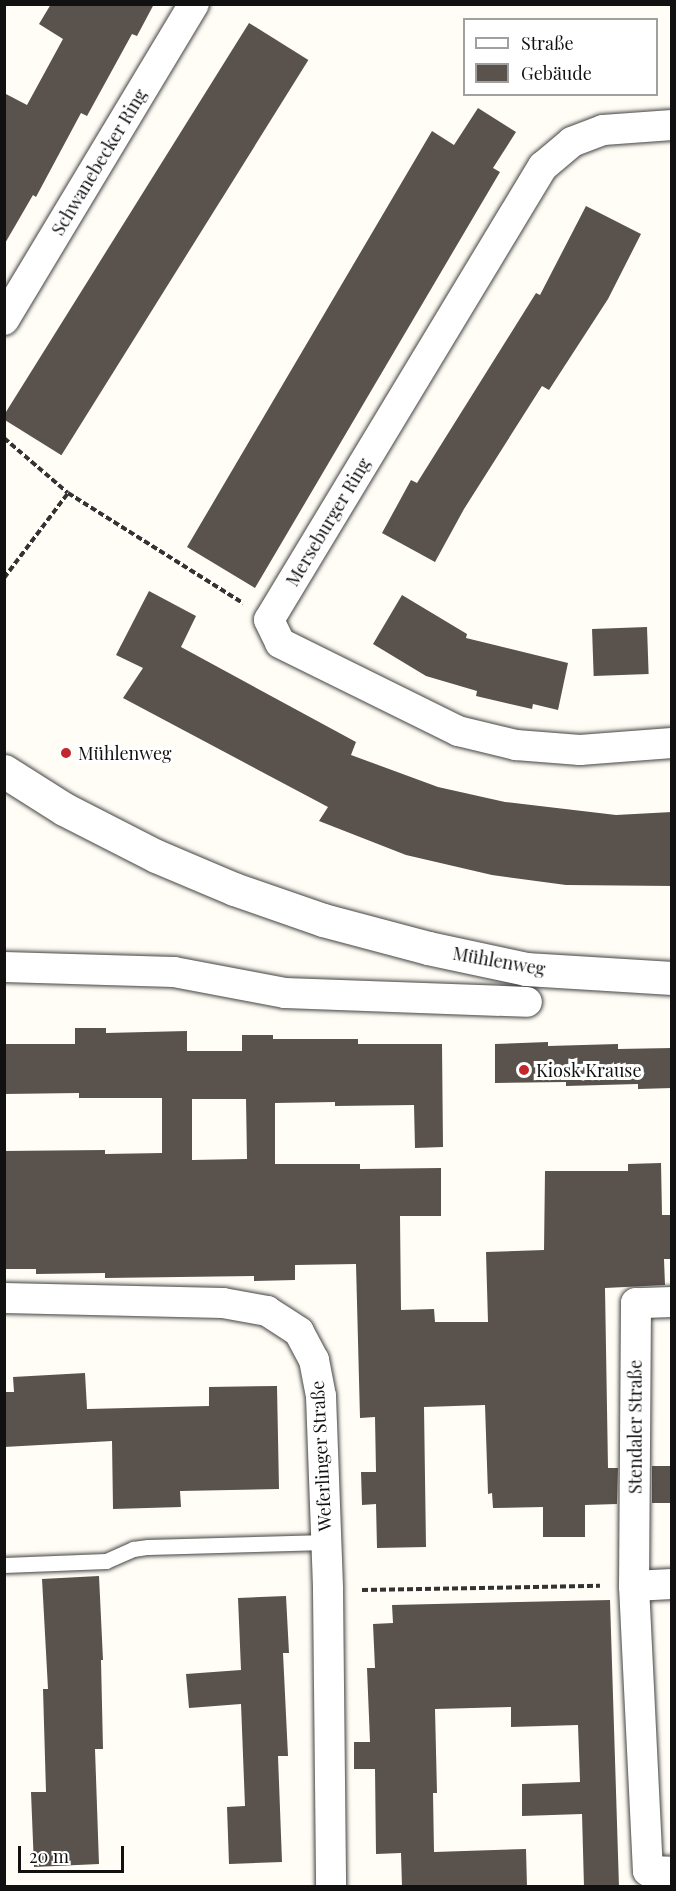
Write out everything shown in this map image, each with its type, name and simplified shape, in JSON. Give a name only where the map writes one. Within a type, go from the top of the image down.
[{"type":"street","name":"Schwanebecker Ring","points":[[4,320],[194,4]]},
{"type":"street","name":"Merseburger Ring","points":[[269,620],[543,166],[572,142],[603,130],[672,125]]},
{"type":"street","points":[[269,620],[280,644],[458,731],[516,746],[569,749],[672,743]]},
{"type":"street","name":"Mühlenweg","points":[[4,771],[64,810],[156,856],[234,889],[323,920],[428,948],[526,969],[672,978]]},
{"type":"street","name":"Mühlenweg","points":[[4,966],[174,972],[285,993],[527,1002]]},
{"type":"street","name":"Weferlinger Straße","points":[[4,1298],[224,1303],[267,1311],[299,1332],[314,1360],[321,1396],[328,1590],[331,1887]]},
{"type":"street","name":"Stendaler Straße","points":[[672,1302],[636,1303],[634,1586],[648,1871],[672,1872]]},
{"type":"street","points":[[634,1586],[672,1584]]},
{"type":"lane","points":[[4,1565],[106,1561],[133,1549],[148,1547],[326,1542]]},
{"type":"path","points":[[4,438],[68,493],[269,620]]},
{"type":"path","points":[[4,578],[68,493]]},
{"type":"path","points":[[328,1590],[634,1586]]},
{"type":"building","points":[[51,4],[154,4],[137,36],[132,34],[87,116],[81,113],[36,197],[33,195],[4,245],[4,93],[27,105],[63,39],[39,24]]},
{"type":"building","points":[[249,23],[308,60],[61,455],[4,419],[4,415]]},
{"type":"building","points":[[478,108],[516,132],[493,168],[500,172],[255,588],[187,547],[432,131],[454,145]]},
{"type":"building","points":[[586,206],[641,234],[608,299],[549,390],[542,386],[464,509],[435,562],[382,533],[411,480],[417,483],[536,293],[540,295]]},
{"type":"building","points":[[149,591],[196,616],[181,647],[356,742],[351,755],[438,787],[505,802],[616,815],[672,812],[672,886],[566,885],[492,875],[406,855],[319,821],[328,807],[123,698],[143,668],[116,655]]},
{"type":"building","points":[[402,595],[467,634],[466,638],[568,663],[558,710],[533,704],[532,709],[476,696],[477,691],[426,676],[373,644]]},
{"type":"building","points":[[647,627],[649,674],[594,676],[592,629]]},
{"type":"building","points":[[75,1028],[106,1028],[106,1033],[187,1031],[187,1051],[242,1051],[242,1035],[273,1035],[273,1039],[358,1039],[358,1044],[442,1044],[443,1147],[415,1148],[414,1105],[335,1106],[335,1102],[275,1103],[275,1164],[360,1164],[360,1169],[441,1168],[441,1216],[400,1216],[401,1310],[434,1309],[435,1322],[488,1322],[486,1252],[544,1250],[545,1171],[628,1171],[628,1164],[661,1163],[662,1215],[672,1215],[672,1259],[664,1259],[665,1285],[605,1288],[608,1468],[618,1468],[617,1504],[585,1505],[585,1537],[543,1537],[543,1507],[493,1508],[492,1493],[488,1494],[485,1405],[424,1407],[426,1547],[377,1548],[376,1504],[362,1505],[361,1472],[376,1472],[375,1417],[360,1418],[356,1264],[295,1265],[295,1280],[254,1281],[254,1276],[105,1278],[105,1273],[36,1274],[36,1269],[4,1269],[4,1151],[105,1150],[105,1154],[162,1153],[162,1098],[79,1098],[79,1093],[4,1094],[4,1044],[75,1044]],"holes":[[[192,1099],[246,1099],[247,1159],[192,1160]]]},
{"type":"building","points":[[548,1042],[548,1046],[618,1044],[618,1049],[672,1048],[672,1088],[638,1089],[638,1084],[566,1086],[566,1082],[495,1083],[495,1044]]},
{"type":"building","points":[[85,1373],[87,1409],[209,1406],[209,1387],[277,1386],[279,1489],[180,1491],[181,1507],[113,1509],[112,1441],[4,1447],[4,1392],[14,1392],[13,1377]]},
{"type":"building","points":[[652,1466],[672,1466],[672,1503],[652,1503]]},
{"type":"building","points":[[99,1576],[103,1660],[101,1660],[103,1749],[95,1749],[99,1864],[34,1867],[31,1792],[46,1792],[43,1689],[48,1689],[42,1579]]},
{"type":"building","points":[[286,1596],[289,1653],[283,1653],[288,1756],[278,1756],[282,1862],[229,1864],[227,1807],[245,1806],[241,1704],[189,1708],[186,1674],[241,1670],[238,1598]]},
{"type":"building","points":[[610,1600],[619,1887],[584,1887],[582,1814],[522,1816],[522,1784],[580,1782],[578,1725],[511,1727],[511,1707],[435,1709],[437,1793],[433,1793],[434,1852],[526,1849],[527,1887],[402,1887],[401,1853],[376,1854],[375,1769],[354,1769],[354,1742],[370,1742],[367,1668],[375,1668],[373,1624],[393,1623],[392,1605]]},
{"type":"place","name":"Mühlenweg","points":[[66,753]]},
{"type":"place","name":"Kiosk Krause","points":[[524,1070]]}]
